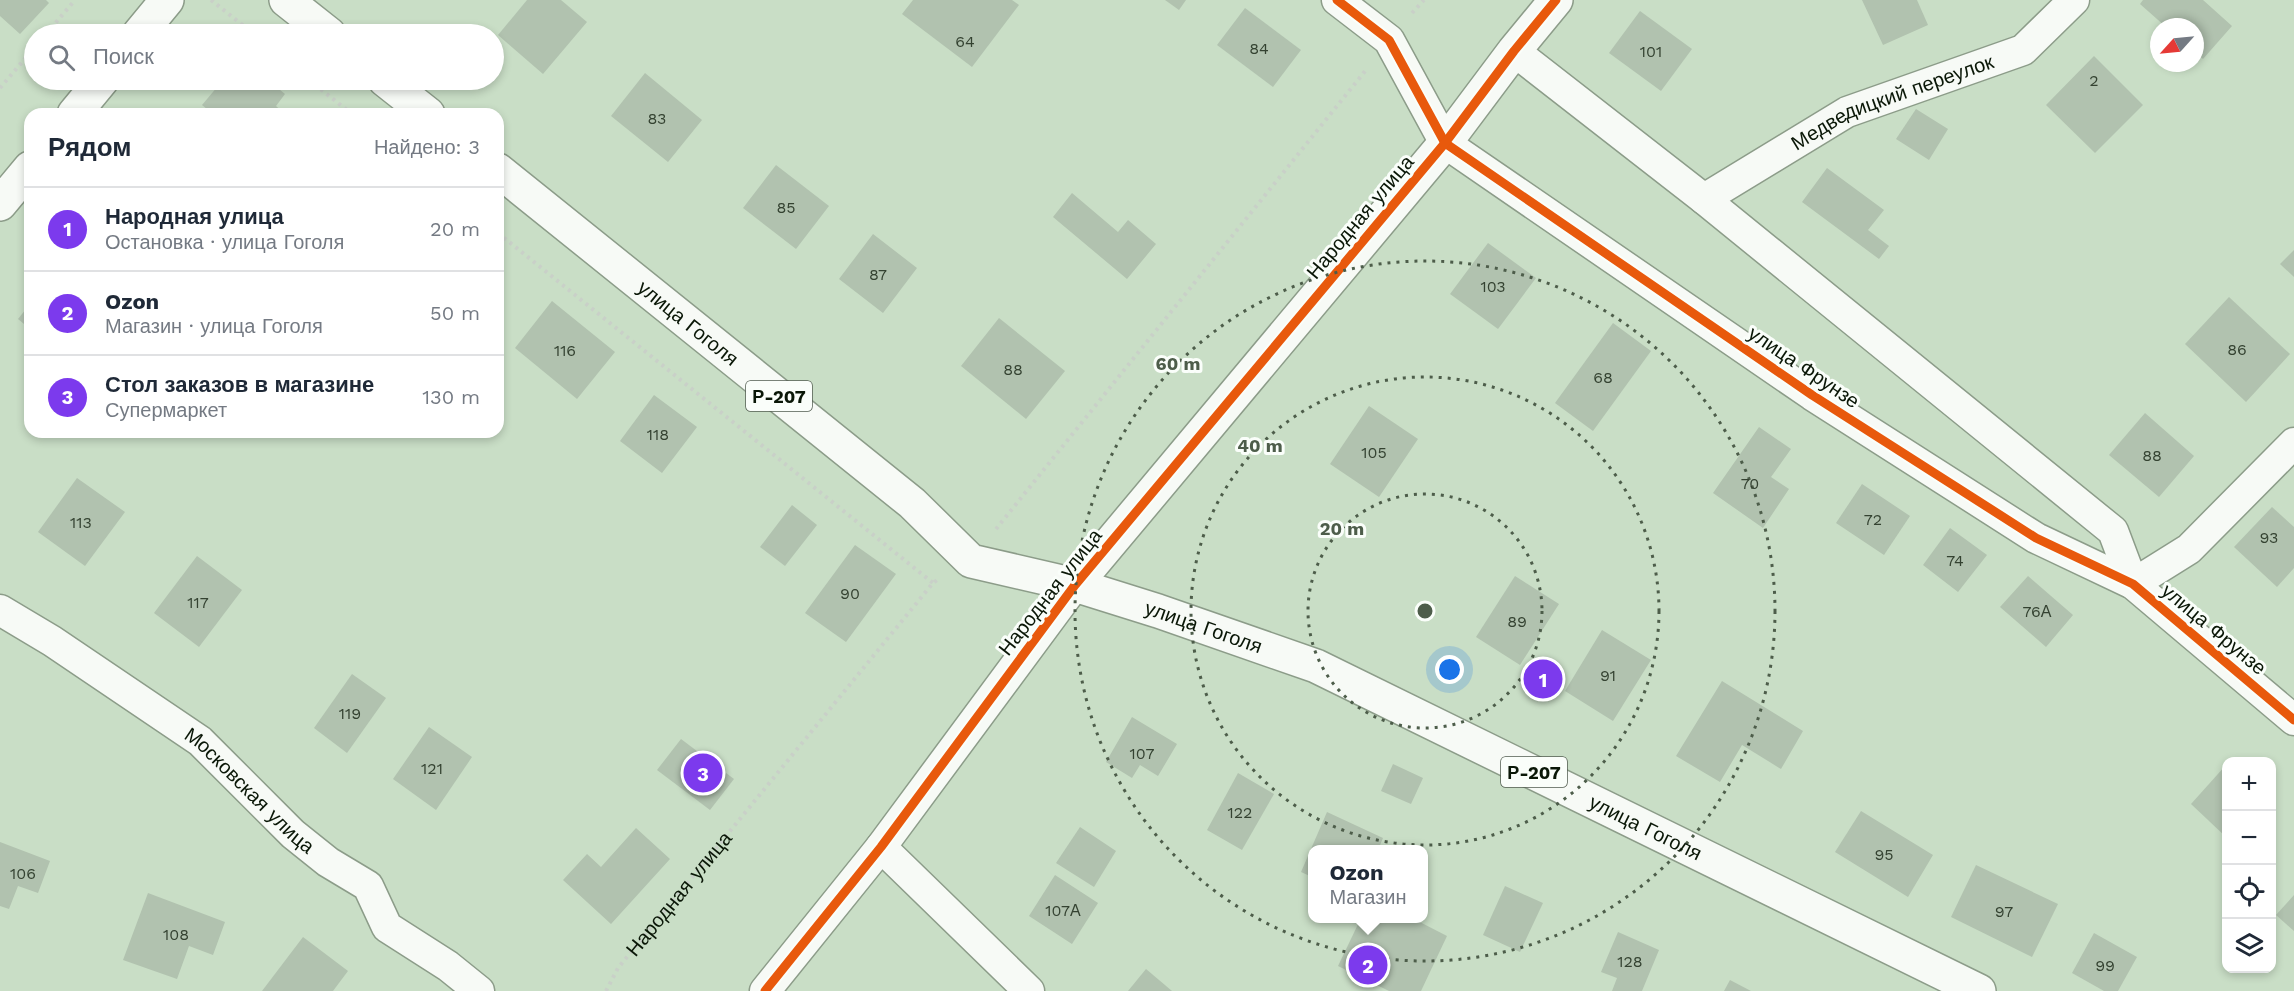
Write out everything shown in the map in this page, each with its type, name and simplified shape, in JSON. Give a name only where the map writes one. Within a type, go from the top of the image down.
[{"type":"main road","points":[[147,24],[167,0]]},
{"type":"main road","points":[[286,0],[316,24]]},
{"type":"main road","name":"Народная улица","points":[[1075,585],[1445,143],[1514,51],[1556,0]]},
{"type":"main road","points":[[79,108],[94,90]]},
{"type":"main road","points":[[398,90],[420,108]]},
{"type":"main road","points":[[0,204],[24,175]]},
{"type":"main road","name":"улица Гоголя","points":[[504,175],[912,503],[972,561],[1075,585],[1316,666],[1979,991]]},
{"type":"street","name":"улица Фрунзе","points":[[1336,0],[1389,40],[1445,143],[1812,395],[2036,538],[2133,584],[2294,720]]},
{"type":"street","name":"Медведицкий переулок","points":[[1704,200],[1847,112],[2023,50],[2074,0]]},
{"type":"street","points":[[1514,51],[1704,200],[2114,531],[2133,584],[2189,549],[2294,443]]},
{"type":"street","name":"Народная улица","points":[[765,991],[881,847],[1075,585]]},
{"type":"street","name":"Московская улица","points":[[0,610],[52,641],[200,741],[292,834],[328,862],[368,886],[387,927],[448,966],[479,991]]},
{"type":"street","points":[[881,847],[1029,991]]},
{"type":"path","points":[[55,24],[75,0]]},
{"type":"path","points":[[211,0],[241,24]]},
{"type":"path","points":[[0,88],[24,60]]},
{"type":"path","points":[[322,90],[344,108]]},
{"type":"path","points":[[504,238],[933,582]]},
{"type":"building","points":[[0,0],[46,0],[49,3],[29,24],[24,24],[24,30],[20,34],[0,16]]},
{"type":"building","points":[[527,0],[561,0],[587,22],[543,74],[504,40],[504,28]]},
{"type":"building","points":[[913,0],[1012,0],[1019,5],[972,67],[902,14]]},
{"type":"building","points":[[1165,0],[1186,0],[1179,10]]},
{"type":"building","points":[[1862,0],[1917,0],[1928,25],[1883,45]]},
{"type":"building","points":[[2143,0],[2203,0],[2232,26],[2204,58],[2204,18],[2156,18],[2140,4]]},
{"type":"building","points":[[1245,8],[1301,50],[1273,87],[1217,45]]},
{"type":"building","points":[[1640,11],[1692,49],[1661,91],[1609,53]]},
{"type":"building","points":[[2094,56],[2143,105],[2095,153],[2046,105]]},
{"type":"building","points":[[645,73],[702,120],[668,162],[611,116]]},
{"type":"building","points":[[215,90],[280,90],[285,94],[276,106],[278,108],[206,108],[202,105]]},
{"type":"building","points":[[1916,109],[1948,129],[1929,160],[1896,139]]},
{"type":"building","points":[[776,165],[829,206],[796,249],[743,208]]},
{"type":"building","points":[[1827,168],[1884,210],[1868,230],[1889,246],[1879,259],[1802,202]]},
{"type":"building","points":[[1072,193],[1118,232],[1128,220],[1156,244],[1127,279],[1053,217]]},
{"type":"building","points":[[873,234],[917,268],[883,313],[839,279]]},
{"type":"building","points":[[1488,243],[1536,278],[1498,329],[1450,294]]},
{"type":"building","points":[[2294,250],[2294,277],[2280,264]]},
{"type":"building","points":[[2229,297],[2290,354],[2246,402],[2185,344]]},
{"type":"building","points":[[552,301],[615,352],[577,399],[515,348]]},
{"type":"building","points":[[24,312],[24,324],[18,319]]},
{"type":"building","points":[[999,318],[1065,371],[1026,419],[961,366]]},
{"type":"building","points":[[1613,323],[1651,351],[1593,431],[1555,403]]},
{"type":"building","points":[[654,395],[697,427],[662,473],[620,441]]},
{"type":"building","points":[[1369,406],[1418,439],[1379,497],[1330,464]]},
{"type":"building","points":[[2145,413],[2194,456],[2159,497],[2109,455]]},
{"type":"building","points":[[1759,427],[1791,449],[1771,477],[1789,489],[1763,528],[1713,493]]},
{"type":"building","points":[[77,478],[125,512],[85,566],[38,532]]},
{"type":"building","points":[[1862,484],[1910,516],[1884,555],[1836,523]]},
{"type":"building","points":[[792,505],[817,525],[785,566],[760,547]]},
{"type":"building","points":[[2272,507],[2294,527],[2294,568],[2277,587],[2234,547]]},
{"type":"building","points":[[1950,528],[1987,555],[1958,592],[1923,565]]},
{"type":"building","points":[[855,545],[896,574],[846,642],[805,613]]},
{"type":"building","points":[[197,556],[242,590],[199,647],[154,613]]},
{"type":"building","points":[[1515,576],[1559,604],[1520,665],[1476,637]]},
{"type":"building","points":[[2028,576],[2073,615],[2046,647],[2000,607]]},
{"type":"building","points":[[1602,630],[1651,660],[1613,721],[1565,691]]},
{"type":"building","points":[[352,674],[386,698],[347,753],[314,728]]},
{"type":"building","points":[[1722,681],[1803,731],[1781,769],[1742,745],[1720,782],[1676,756]]},
{"type":"building","points":[[1132,717],[1177,744],[1158,776],[1140,765],[1132,778],[1106,762]]},
{"type":"building","points":[[429,727],[472,757],[436,810],[393,779]]},
{"type":"building","points":[[681,739],[734,779],[710,810],[657,770]]},
{"type":"building","points":[[1393,764],[1423,778],[1411,804],[1381,791]]},
{"type":"building","points":[[2222,769],[2222,833],[2191,804]]},
{"type":"building","points":[[1238,773],[1274,794],[1242,850],[1207,830]]},
{"type":"building","points":[[1861,811],[1933,855],[1908,897],[1835,852]]},
{"type":"building","points":[[1327,812],[1383,838],[1380,845],[1313,845]]},
{"type":"building","points":[[1080,827],[1116,851],[1094,887],[1056,863]]},
{"type":"building","points":[[636,828],[670,859],[611,924],[563,880],[587,854],[601,867]]},
{"type":"building","points":[[0,842],[50,861],[38,893],[18,886],[9,909],[0,906]]},
{"type":"building","points":[[1308,856],[1308,875],[1301,872]]},
{"type":"building","points":[[1976,865],[2058,904],[2032,957],[1951,917]]},
{"type":"building","points":[[1055,875],[1098,903],[1072,944],[1029,916]]},
{"type":"building","points":[[1505,886],[1543,903],[1520,952],[1483,935]]},
{"type":"building","points":[[148,893],[225,922],[213,955],[189,946],[177,979],[123,960]]},
{"type":"building","points":[[2294,895],[2294,931],[2276,915]]},
{"type":"building","points":[[1359,923],[1422,923],[1447,936],[1421,991],[1389,991],[1338,966]]},
{"type":"building","points":[[1618,932],[1659,950],[1642,991],[1612,991],[1617,978],[1601,972]]},
{"type":"building","points":[[2094,933],[2137,957],[2118,991],[2104,991],[2072,973]]},
{"type":"building","points":[[303,937],[348,971],[333,991],[262,991]]},
{"type":"building","points":[[1146,969],[1172,991],[1128,991]]},
{"type":"building","points":[[1730,980],[1751,991],[1724,991]]},
{"type":"cycle path","points":[[1337,0],[1389,40],[1445,143],[1812,395],[2036,538],[2133,584],[2294,720]]},
{"type":"cycle path","points":[[765,991],[881,847],[1075,585],[1445,143],[1514,51],[1556,0]]},
{"type":"place","name":"Народная улица","points":[[1543,679]]},
{"type":"place","name":"Стол заказов в магазине","points":[[703,773]]},
{"type":"place","name":"Ozon","points":[[1368,965]]}]
